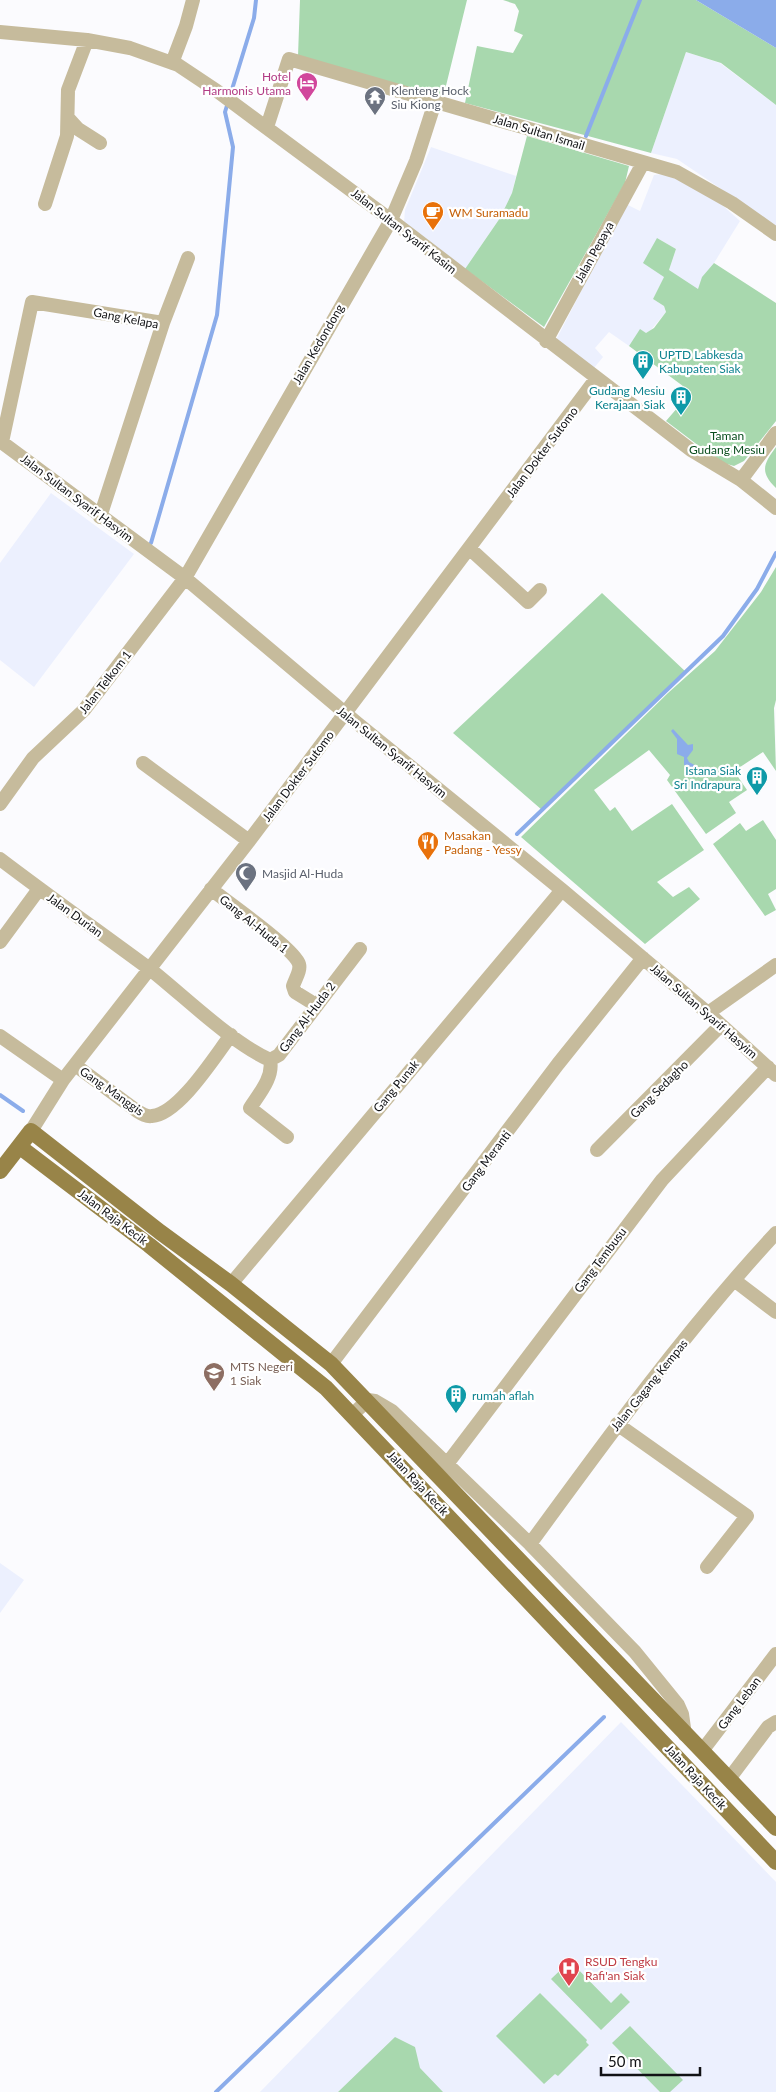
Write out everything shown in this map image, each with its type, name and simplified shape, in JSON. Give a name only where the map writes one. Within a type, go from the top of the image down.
[{"type":"main road","name":"Jalan Raja Kecik","points":[[31,1130],[326,1388],[776,1862]]},
{"type":"main road","name":"Jalan Dokter Sutomo","points":[[0,1172],[31,1130]]},
{"type":"main road","name":"Jalan Raja Kecik","points":[[20,1147],[154,1239],[232,1284],[331,1364],[685,1735],[776,1827]]},
{"type":"street","points":[[172,63],[186,26],[193,0]]},
{"type":"street","name":"Jalan Sultan Syarif Kasim","points":[[0,32],[87,40],[130,48],[172,63],[217,91],[267,127],[391,220],[596,379],[691,450],[741,480],[776,508]]},
{"type":"street","points":[[45,204],[67,136],[68,90],[87,40]]},
{"type":"street","name":"Jalan Sultan Ismail","points":[[267,127],[290,59],[677,172],[732,202],[776,234]]},
{"type":"street","name":"Jalan Kedondong","points":[[185,578],[391,220],[416,161],[435,102]]},
{"type":"street","points":[[68,118],[78,129],[100,144]]},
{"type":"street","name":"Jalan Pepaya","points":[[546,341],[643,163]]},
{"type":"street","points":[[164,323],[188,258]]},
{"type":"street","name":"Gang Kelapa","points":[[1,442],[32,302],[164,323],[100,517]]},
{"type":"street","name":"Jalan Dokter Sutomo","points":[[31,1130],[63,1080],[249,841],[596,379]]},
{"type":"street","points":[[741,480],[776,434]]},
{"type":"street","name":"Jalan Sultan Syarif Hasyim","points":[[1,442],[185,578],[345,714],[643,958],[772,1071]]},
{"type":"street","points":[[469,548],[528,602],[540,590]]},
{"type":"street","name":"Jalan Telkom 1","points":[[0,804],[34,758],[84,710],[185,578]]},
{"type":"street","points":[[143,762],[249,841]]},
{"type":"street","name":"Jalan Durian","points":[[0,859],[150,970]]},
{"type":"street","points":[[0,942],[39,889]]},
{"type":"street","name":"Gang Al-Huda 1","points":[[211,889],[287,949],[299,962],[300,970],[292,986],[295,992],[316,1005]]},
{"type":"street","name":"Gang Punak","points":[[232,1284],[562,890]]},
{"type":"street","name":"Gang Al-Huda 2","points":[[150,970],[232,1035],[270,1060],[279,1056],[360,949]]},
{"type":"street","name":"Gang Meranti","points":[[331,1364],[558,1064],[643,958]]},
{"type":"street","points":[[708,1013],[776,965]]},
{"type":"street","name":"Gang Sedagho","points":[[597,1150],[720,1026]]},
{"type":"street","name":"Gang Manggis","points":[[75,1065],[137,1112],[155,1116],[183,1099],[232,1035]]},
{"type":"street","points":[[0,1036],[63,1080]]},
{"type":"street","points":[[270,1060],[272,1067],[270,1075],[250,1108],[287,1137]]},
{"type":"street","name":"Gang Tembusu","points":[[447,1464],[662,1180],[772,1071]]},
{"type":"street","name":"Jalan Gagang Kempas","points":[[530,1544],[617,1424],[734,1280],[776,1233]]},
{"type":"street","points":[[734,1280],[776,1312]]},
{"type":"street","points":[[352,1414],[366,1400],[373,1400],[392,1411],[530,1544],[635,1652],[672,1695],[682,1714],[685,1735]]},
{"type":"street","points":[[617,1424],[746,1516],[707,1566]]},
{"type":"street","name":"Gang Leban","points":[[702,1751],[776,1654]]},
{"type":"street","points":[[729,1779],[768,1727],[776,1722]]},
{"type":"shaded area","points":[[686,52],[720,63],[776,105],[776,226],[677,159],[651,153]]},
{"type":"shaded area","points":[[431,147],[516,176],[512,193],[500,218],[465,269],[404,222],[405,210]]},
{"type":"shaded area","points":[[654,175],[672,176],[720,203],[740,221],[714,263],[703,276],[698,290],[669,270],[676,249],[657,238],[664,277],[653,299],[664,306],[666,312],[650,331],[646,333],[640,330],[629,346],[609,332],[595,348],[603,357],[594,368],[556,340],[626,204],[640,211]]},
{"type":"shaded area","points":[[51,493],[134,554],[34,687],[0,660],[0,563]]},
{"type":"shaded area","points":[[0,1563],[24,1580],[0,1613]]},
{"type":"shaded area","name":"RSUD Tengku Rafi'an Siak","points":[[621,1722],[776,1882],[776,2092],[260,2092]]},
{"type":"green space","points":[[300,0],[467,0],[443,98],[298,56]]},
{"type":"green space","points":[[503,0],[696,0],[776,48],[776,105],[721,63],[686,52],[651,153],[465,103],[477,46],[513,53],[523,35],[514,31],[519,11],[515,4]]},
{"type":"green space","points":[[527,136],[629,166],[625,183],[544,327],[465,269],[500,218],[512,193]]},
{"type":"green space","name":"Taman Gudang Mesiu","points":[[657,238],[676,249],[669,270],[698,289],[702,277],[714,263],[776,303],[776,421],[744,461],[734,466],[720,462],[666,421],[691,392],[629,346],[640,329],[646,333],[654,328],[666,312],[664,306],[653,299],[664,277],[643,263]]},
{"type":"green space","points":[[776,447],[776,488],[767,477],[765,468]]},
{"type":"green space","points":[[776,567],[776,700],[774,708],[776,771],[763,752],[734,771],[747,790],[729,802],[736,813],[706,834],[667,780],[670,775],[649,750],[594,790],[610,811],[615,807],[632,831],[672,804],[704,850],[657,882],[673,897],[689,887],[700,899],[645,944],[521,837],[668,693],[715,651],[761,592]]},
{"type":"green space","points":[[602,593],[686,672],[542,810],[453,733]]},
{"type":"green space","points":[[763,820],[776,840],[776,889],[768,894],[776,910],[765,916],[713,844],[740,823],[746,831]]},
{"type":"green space","points":[[570,1961],[611,2003],[621,1993],[630,2002],[601,2030],[551,1979]]},
{"type":"green space","points":[[540,1993],[587,2040],[586,2042],[589,2045],[558,2076],[555,2074],[544,2084],[496,2036]]},
{"type":"green space","points":[[630,2026],[683,2080],[670,2092],[660,2092],[612,2043]]},
{"type":"green space","points":[[395,2037],[415,2047],[420,2068],[443,2092],[338,2092]]},
{"type":"water","points":[[696,0],[776,0],[776,48]]},
{"type":"water","points":[[673,729],[688,745],[693,744],[693,750],[687,758],[689,762],[700,768],[703,775],[700,777],[697,775],[695,768],[684,765],[684,757],[677,754],[677,739],[671,731]]},
{"type":"waterway","points":[[151,543],[217,315],[233,147],[225,112],[254,18],[256,0]]},
{"type":"waterway","points":[[586,136],[640,0]]},
{"type":"waterway","points":[[517,834],[723,636],[757,589],[776,553]]},
{"type":"waterway","points":[[0,1095],[23,1111]]},
{"type":"waterway","points":[[216,2092],[604,1717]]},
{"type":"place","name":"Hotel Harmonis Utama","points":[[307,102]]},
{"type":"place","name":"Klenteng Hock Siu Kiong","points":[[375,116]]},
{"type":"place","name":"WM Suramadu","points":[[433,231]]},
{"type":"place","name":"UPTD Labkesda Kabupaten Siak","points":[[643,380]]},
{"type":"place","name":"Gudang Mesiu Kerajaan Siak","points":[[681,416]]},
{"type":"place","name":"Istana Siak Sri Indrapura","points":[[757,796]]},
{"type":"place","name":"Masakan Padang - Yessy","points":[[428,861]]},
{"type":"place","name":"Masjid Al-Huda","points":[[246,892]]},
{"type":"place","name":"MTS Negeri 1 Siak","points":[[214,1392]]},
{"type":"place","name":"rumah aflah","points":[[456,1414]]},
{"type":"place","name":"RSUD Tengku Rafi'an Siak","points":[[569,1987]]}]
